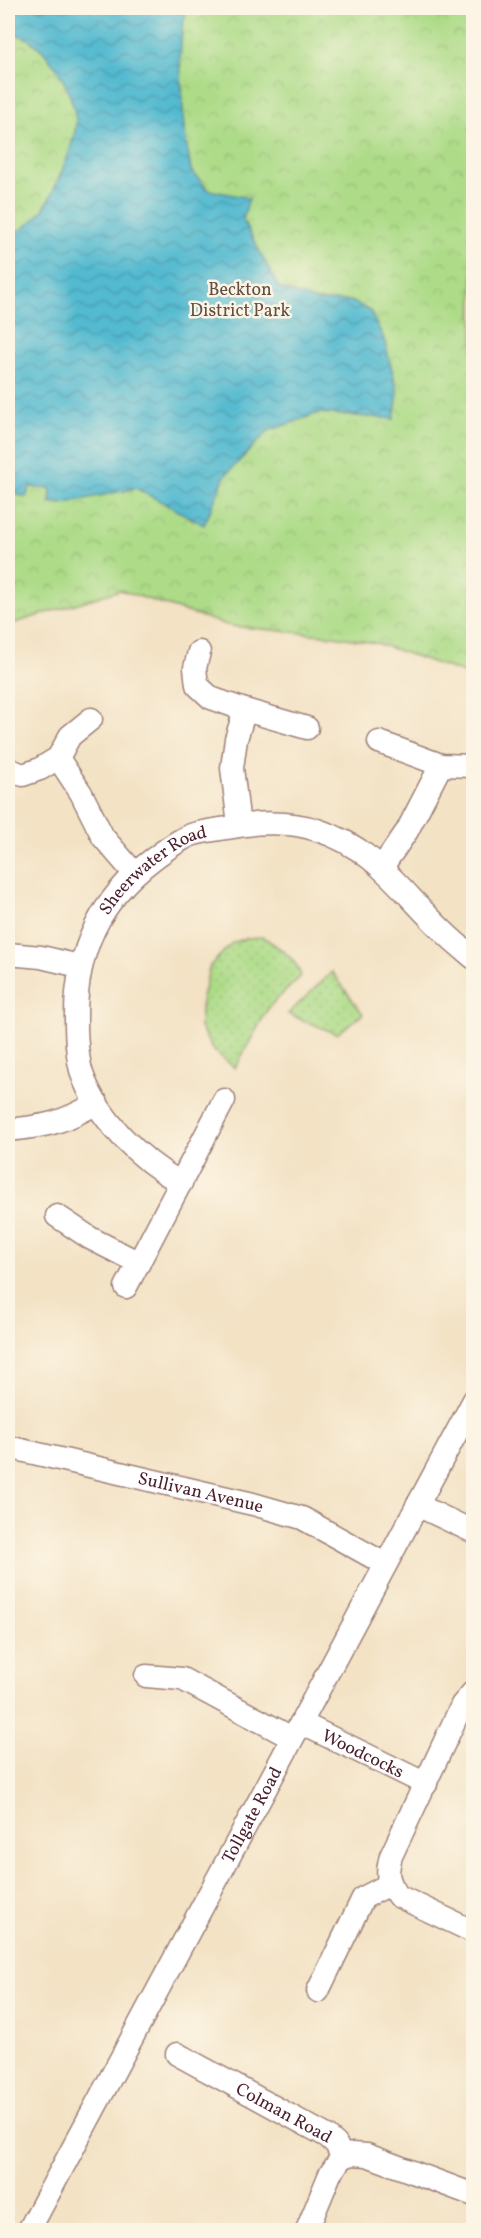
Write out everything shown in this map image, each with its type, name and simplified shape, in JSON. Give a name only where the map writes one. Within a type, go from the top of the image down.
[{"type":"street","points":[[199,652],[195,668],[197,685],[211,698],[307,728]]},
{"type":"street","points":[[239,825],[232,768],[236,740],[245,710]]},
{"type":"street","points":[[8,769],[23,775],[58,758],[70,736],[91,719]]},
{"type":"street","points":[[380,742],[441,765],[474,766]]},
{"type":"street","points":[[58,758],[81,794],[103,837],[134,873]]},
{"type":"street","points":[[382,867],[407,831],[441,765]]},
{"type":"street","name":"Sheerwater Road","points":[[181,1183],[156,1168],[129,1144],[97,1103],[82,1073],[76,1038],[75,1000],[79,966],[104,909],[134,873],[161,853],[190,836],[239,825],[282,824],[317,830],[347,844],[382,867],[442,931],[474,958]]},
{"type":"street","points":[[8,954],[41,957],[79,966]]},
{"type":"street","points":[[126,1287],[224,1100]]},
{"type":"street","points":[[8,1130],[44,1127],[69,1119],[97,1103]]},
{"type":"street","points":[[57,1216],[90,1238],[139,1263]]},
{"type":"street","name":"Tollgate Road","points":[[29,2230],[474,1400]]},
{"type":"street","name":"Sullivan Avenue","points":[[8,1447],[253,1504],[302,1518],[385,1564]]},
{"type":"street","points":[[417,1505],[474,1532]]},
{"type":"street","name":"Woodcocks","points":[[146,1676],[182,1679],[297,1731],[426,1784]]},
{"type":"street","name":"Woodcocks","points":[[390,1884],[387,1871],[391,1856],[462,1705],[474,1691]]},
{"type":"street","points":[[318,1991],[363,1898],[390,1884],[398,1896],[474,1932]]},
{"type":"street","name":"Colman Road","points":[[177,2054],[327,2136],[336,2144],[342,2157],[330,2174],[307,2230]]},
{"type":"street","points":[[342,2157],[352,2154],[367,2156],[474,2195]]},
{"type":"green space","name":"Beckton District Park","points":[[8,8],[473,8],[473,676],[376,643],[334,636],[230,626],[120,590],[8,625]]},
{"type":"green space","points":[[263,937],[291,958],[301,976],[269,1007],[235,1068],[212,1049],[200,1027],[202,997],[210,966],[232,943],[247,938]]},
{"type":"green space","points":[[332,972],[363,1014],[337,1034],[288,1014]]},
{"type":"water","points":[[8,8],[187,8],[182,29],[180,59],[184,128],[191,171],[209,190],[249,198],[243,220],[279,288],[317,301],[351,301],[370,311],[384,339],[398,393],[394,419],[319,413],[268,431],[225,476],[204,525],[136,488],[61,504],[50,502],[51,489],[30,487],[26,497],[8,492],[8,231],[23,228],[42,211],[64,167],[73,141],[76,121],[74,108],[63,79],[45,53],[21,36],[8,33]]}]
